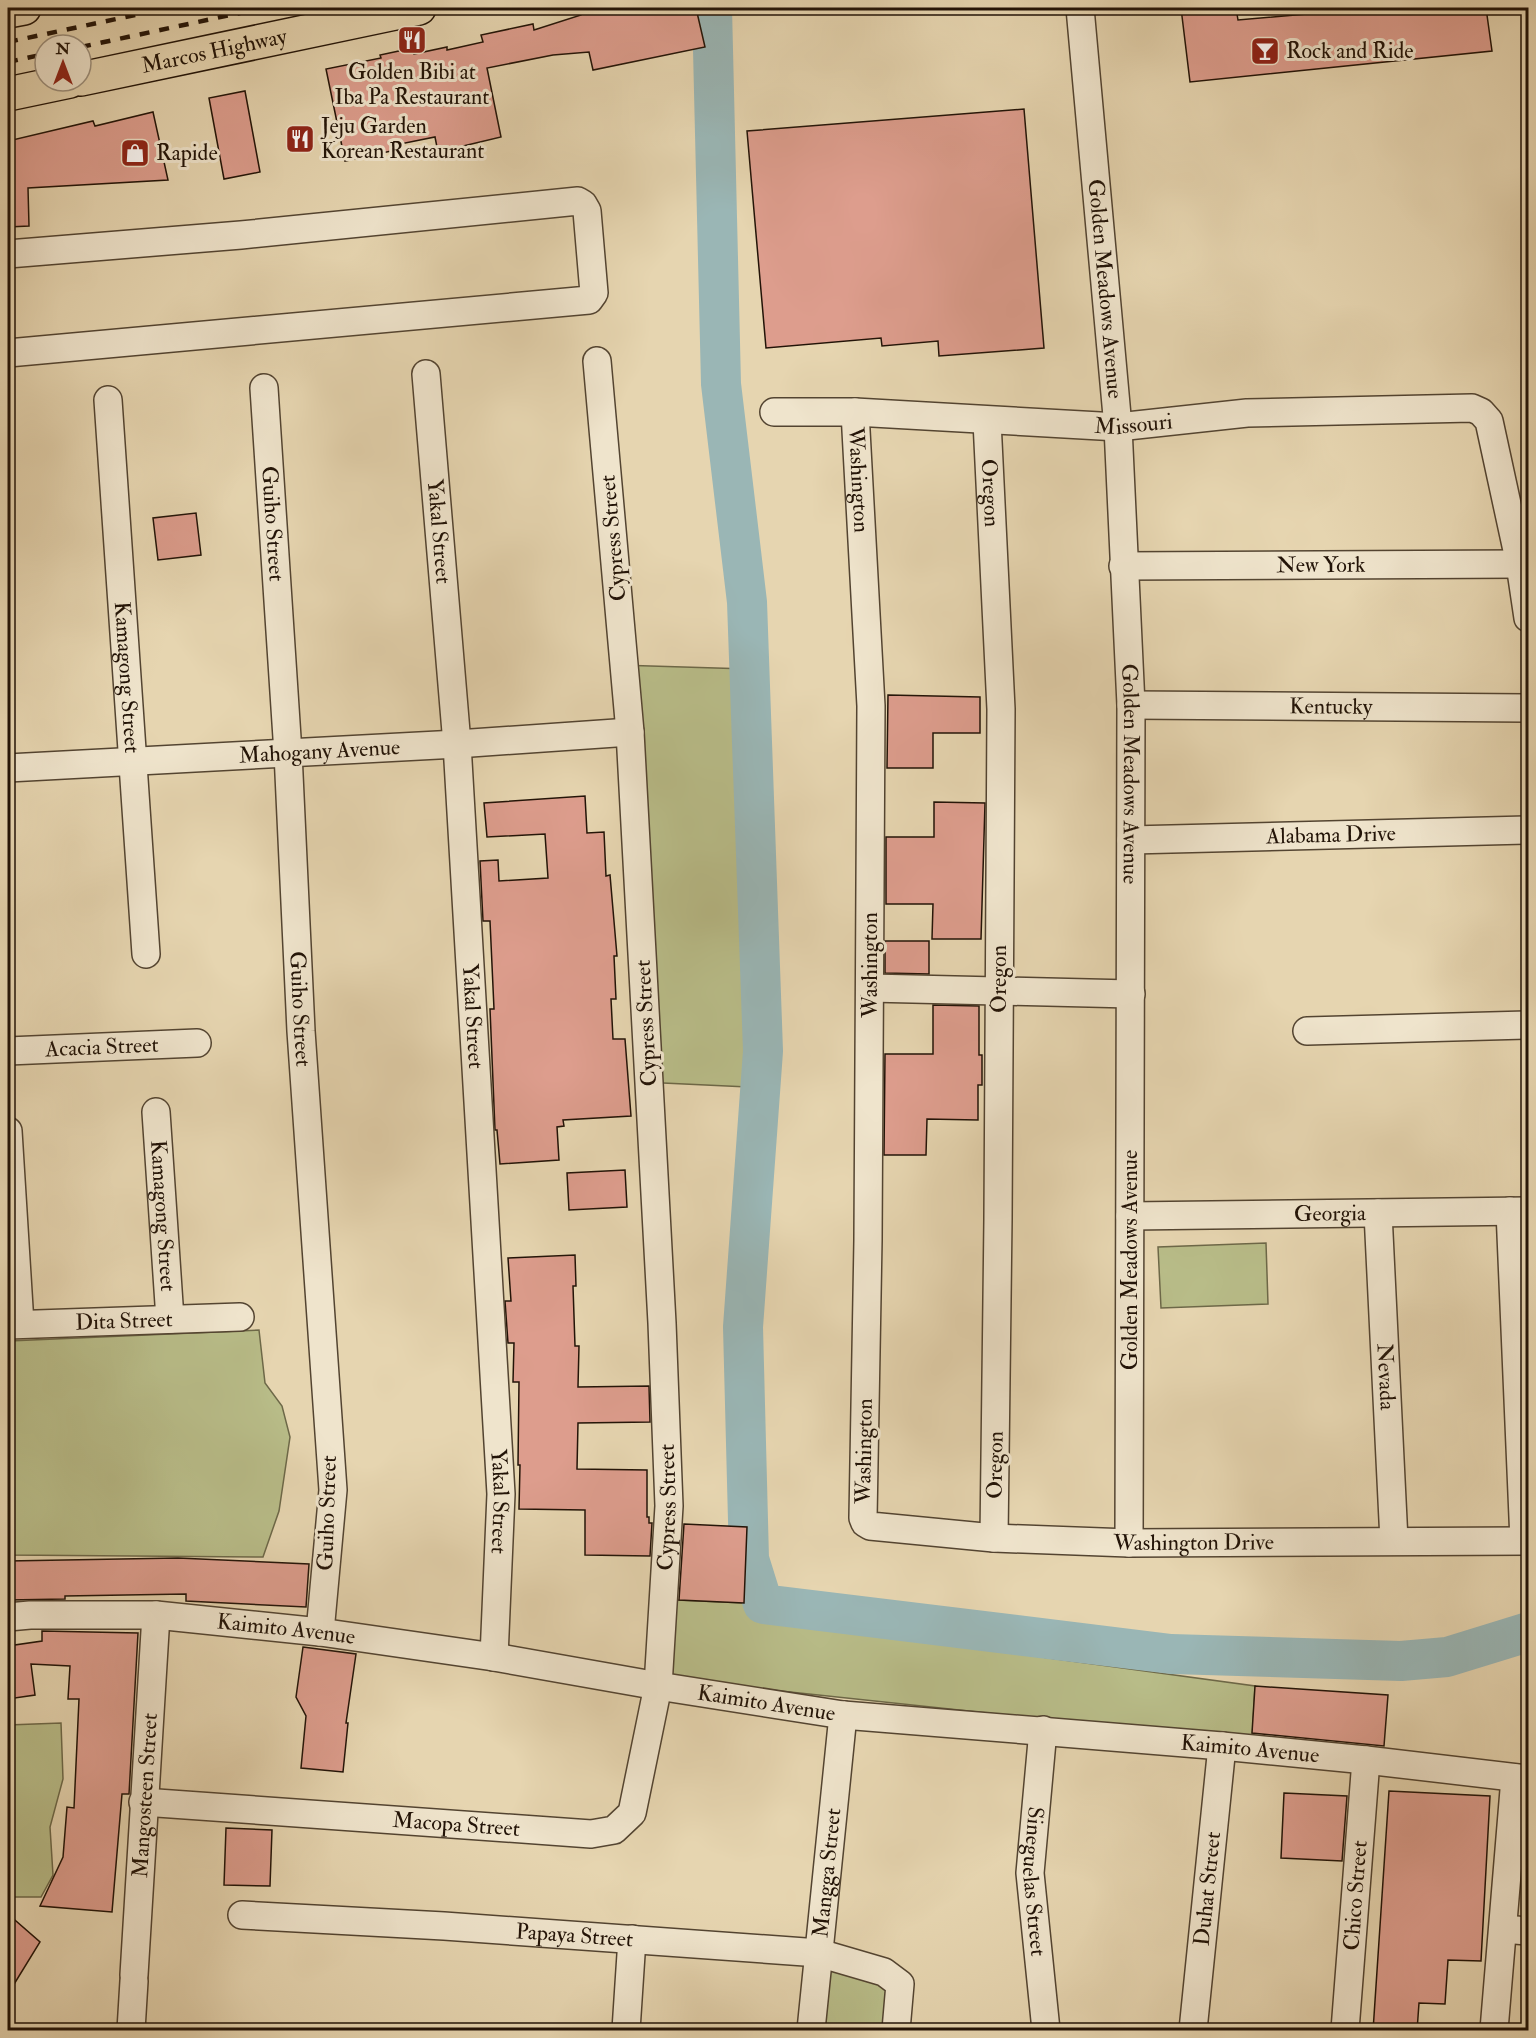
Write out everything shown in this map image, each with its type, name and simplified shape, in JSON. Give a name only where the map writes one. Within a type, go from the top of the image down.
[{"type":"main road","points":[[8,11],[24,8]]},
{"type":"main road","name":"Marcos Highway","points":[[93,76],[419,8]]},
{"type":"main road","points":[[8,94],[33,89]]},
{"type":"street","name":"Golden Meadows Avenue","points":[[1080,8],[1118,427],[1131,705],[1128,1543]]},
{"type":"street","points":[[8,254],[241,235],[578,201],[587,211],[594,293],[589,300],[8,353]]},
{"type":"street","name":"Cypress Street","points":[[597,360],[630,732],[663,1323],[669,1506],[658,1686]]},
{"type":"street","name":"Yakal Street","points":[[426,375],[457,744],[501,1494],[494,1657]]},
{"type":"street","name":"Guiho Street","points":[[264,388],[288,753],[301,1031],[333,1490],[320,1632]]},
{"type":"street","name":"Kamagong Street","points":[[108,400],[146,954]]},
{"type":"street","name":"Missouri","points":[[774,412],[855,412],[1118,427],[1247,413],[1472,408],[1481,412],[1489,421],[1520,564]]},
{"type":"street","name":"Washington","points":[[855,412],[871,706],[863,1518]]},
{"type":"street","name":"Oregon","points":[[987,421],[1000,709],[994,1538]]},
{"type":"street","points":[[1520,564],[1528,618]]},
{"type":"street","name":"New York","points":[[1123,566],[1520,564]]},
{"type":"street","name":"Kentucky","points":[[1131,705],[1528,708]]},
{"type":"street","name":"Mahogany Avenue","points":[[8,768],[457,744],[630,732]]},
{"type":"street","name":"Alabama Drive","points":[[1131,840],[1528,830]]},
{"type":"street","points":[[870,988],[1131,994]]},
{"type":"street","points":[[1307,1031],[1528,1025]]},
{"type":"street","name":"Acacia Street","points":[[8,1051],[197,1043]]},
{"type":"street","name":"Kamagong Street","points":[[156,1112],[170,1319]]},
{"type":"street","points":[[8,1131],[14,1324]]},
{"type":"street","points":[[1519,1211],[1526,1541]]},
{"type":"street","name":"Georgia","points":[[1130,1216],[1519,1211]]},
{"type":"street","name":"Nevada","points":[[1378,1213],[1394,1541]]},
{"type":"street","name":"Dita Street","points":[[14,1324],[240,1317]]},
{"type":"street","name":"Washington Drive","points":[[863,1518],[870,1526],[994,1538],[1128,1543],[1526,1541]]},
{"type":"street","name":"Kaimito Avenue","points":[[8,1617],[156,1615],[320,1632],[494,1657],[843,1716],[1043,1730],[1222,1746],[1522,1778]]},
{"type":"street","name":"Mangosteen Street","points":[[131,2031],[156,1615]]},
{"type":"street","name":"Macopa Street","points":[[144,1802],[591,1834],[614,1830],[632,1813],[658,1686]]},
{"type":"street","name":"Mangga Street","points":[[812,2031],[843,1716]]},
{"type":"street","name":"Sineguelas Street","points":[[1043,1730],[1030,1873],[1046,2031]]},
{"type":"street","name":"Duhat Street","points":[[1193,2031],[1222,1746]]},
{"type":"street","name":"Chico Street","points":[[1346,2031],[1366,1760]]},
{"type":"street","points":[[1494,2031],[1516,1930],[1522,1778]]},
{"type":"street","name":"Papaya Street","points":[[242,1915],[819,1953],[884,1972],[900,1984],[896,2031]]},
{"type":"street","points":[[626,2031],[632,1940]]},
{"type":"green space","points":[[618,665],[748,669],[764,875],[768,1088],[642,1082]]},
{"type":"green space","points":[[1266,1243],[1268,1304],[1161,1308],[1158,1247]]},
{"type":"green space","points":[[259,1330],[265,1383],[282,1406],[290,1437],[279,1511],[263,1557],[8,1555],[9,1341]]},
{"type":"green space","points":[[676,1600],[744,1603],[757,1620],[1255,1686],[1252,1741],[667,1679]]},
{"type":"green space","points":[[61,1723],[63,1779],[50,1827],[53,1875],[41,1897],[14,1897],[8,1893],[8,1725]]},
{"type":"green space","points":[[823,1961],[895,1990],[891,2030],[816,2030]]},
{"type":"building","points":[[607,8],[696,8],[705,47],[593,70],[589,52],[553,55],[487,68],[501,137],[438,152],[435,137],[395,145],[396,150],[345,161],[326,69],[381,58],[380,55],[413,48],[414,54],[447,47],[447,50],[483,42],[481,35],[533,24],[534,30],[581,15],[581,13]]},
{"type":"building","points":[[1181,8],[1236,8],[1238,20],[1375,8],[1486,8],[1492,51],[1190,82]]},
{"type":"building","points":[[245,91],[260,172],[224,179],[209,98]]},
{"type":"building","points":[[1024,109],[1044,348],[939,356],[938,341],[882,346],[881,338],[766,348],[747,131]]},
{"type":"building","points":[[153,112],[168,180],[28,188],[29,226],[8,227],[8,141],[93,121],[95,126]]},
{"type":"building","points":[[196,513],[201,555],[158,560],[153,518]]},
{"type":"building","points":[[888,695],[980,697],[980,733],[933,733],[933,768],[887,768]]},
{"type":"building","points":[[585,796],[587,833],[604,832],[606,876],[610,875],[617,956],[614,956],[616,999],[611,999],[613,1039],[625,1039],[631,1116],[563,1120],[564,1126],[557,1127],[559,1160],[500,1164],[497,1130],[495,1130],[490,1009],[494,1009],[490,921],[483,921],[480,861],[498,860],[499,881],[548,878],[545,834],[487,837],[484,803]]},
{"type":"building","points":[[934,802],[985,803],[981,939],[932,939],[933,904],[886,904],[886,837],[934,837]]},
{"type":"building","points":[[885,941],[929,941],[929,974],[885,973]]},
{"type":"building","points":[[933,1005],[979,1006],[979,1055],[982,1055],[982,1085],[978,1085],[978,1120],[927,1119],[926,1155],[884,1155],[885,1054],[933,1054]]},
{"type":"building","points":[[625,1170],[627,1207],[569,1210],[567,1173]]},
{"type":"building","points":[[575,1255],[576,1286],[573,1286],[575,1346],[579,1346],[578,1387],[649,1386],[650,1422],[578,1423],[577,1469],[647,1470],[647,1517],[649,1517],[649,1523],[652,1523],[650,1556],[585,1555],[585,1510],[519,1509],[519,1382],[513,1382],[514,1343],[508,1343],[505,1301],[511,1301],[508,1258]]},
{"type":"building","points":[[684,1524],[747,1527],[744,1603],[679,1600]]},
{"type":"building","points":[[178,1558],[309,1564],[306,1607],[186,1601],[186,1594],[65,1596],[65,1599],[8,1600],[8,1561]]},
{"type":"building","points":[[42,1631],[138,1633],[129,1794],[122,1794],[112,1912],[40,1906],[63,1857],[67,1807],[74,1808],[79,1699],[68,1699],[70,1666],[31,1664],[35,1695],[8,1699],[8,1646],[42,1641]]},
{"type":"building","points":[[303,1647],[356,1654],[346,1723],[348,1723],[343,1772],[301,1768],[306,1716],[296,1697]]},
{"type":"building","points":[[1255,1686],[1388,1695],[1384,1746],[1252,1733]]},
{"type":"building","points":[[1389,1791],[1490,1796],[1481,1961],[1448,1960],[1445,2004],[1419,2003],[1417,2031],[1373,2031]]},
{"type":"building","points":[[1284,1793],[1347,1796],[1342,1861],[1281,1858]]},
{"type":"building","points":[[226,1828],[272,1830],[270,1886],[224,1885]]},
{"type":"building","points":[[8,1914],[40,1942],[8,1994]]},
{"type":"waterway","points":[[712,8],[721,384],[747,602],[763,1051],[743,1327],[749,1559],[763,1604],[1171,1654],[1401,1661],[1447,1657],[1528,1632]]},
{"type":"railway","points":[[8,42],[168,8]]},
{"type":"railway","points":[[93,44],[263,8]]},
{"type":"railway","points":[[8,62],[33,57]]},
{"type":"place","name":"Golden Bibi at Iba Pa Restaurant","points":[[412,40]]},
{"type":"place","name":"Rock and Ride","points":[[1265,51]]},
{"type":"place","name":"Jeju Garden Korean Restaurant","points":[[300,139]]},
{"type":"place","name":"Rapide","points":[[135,153]]}]
